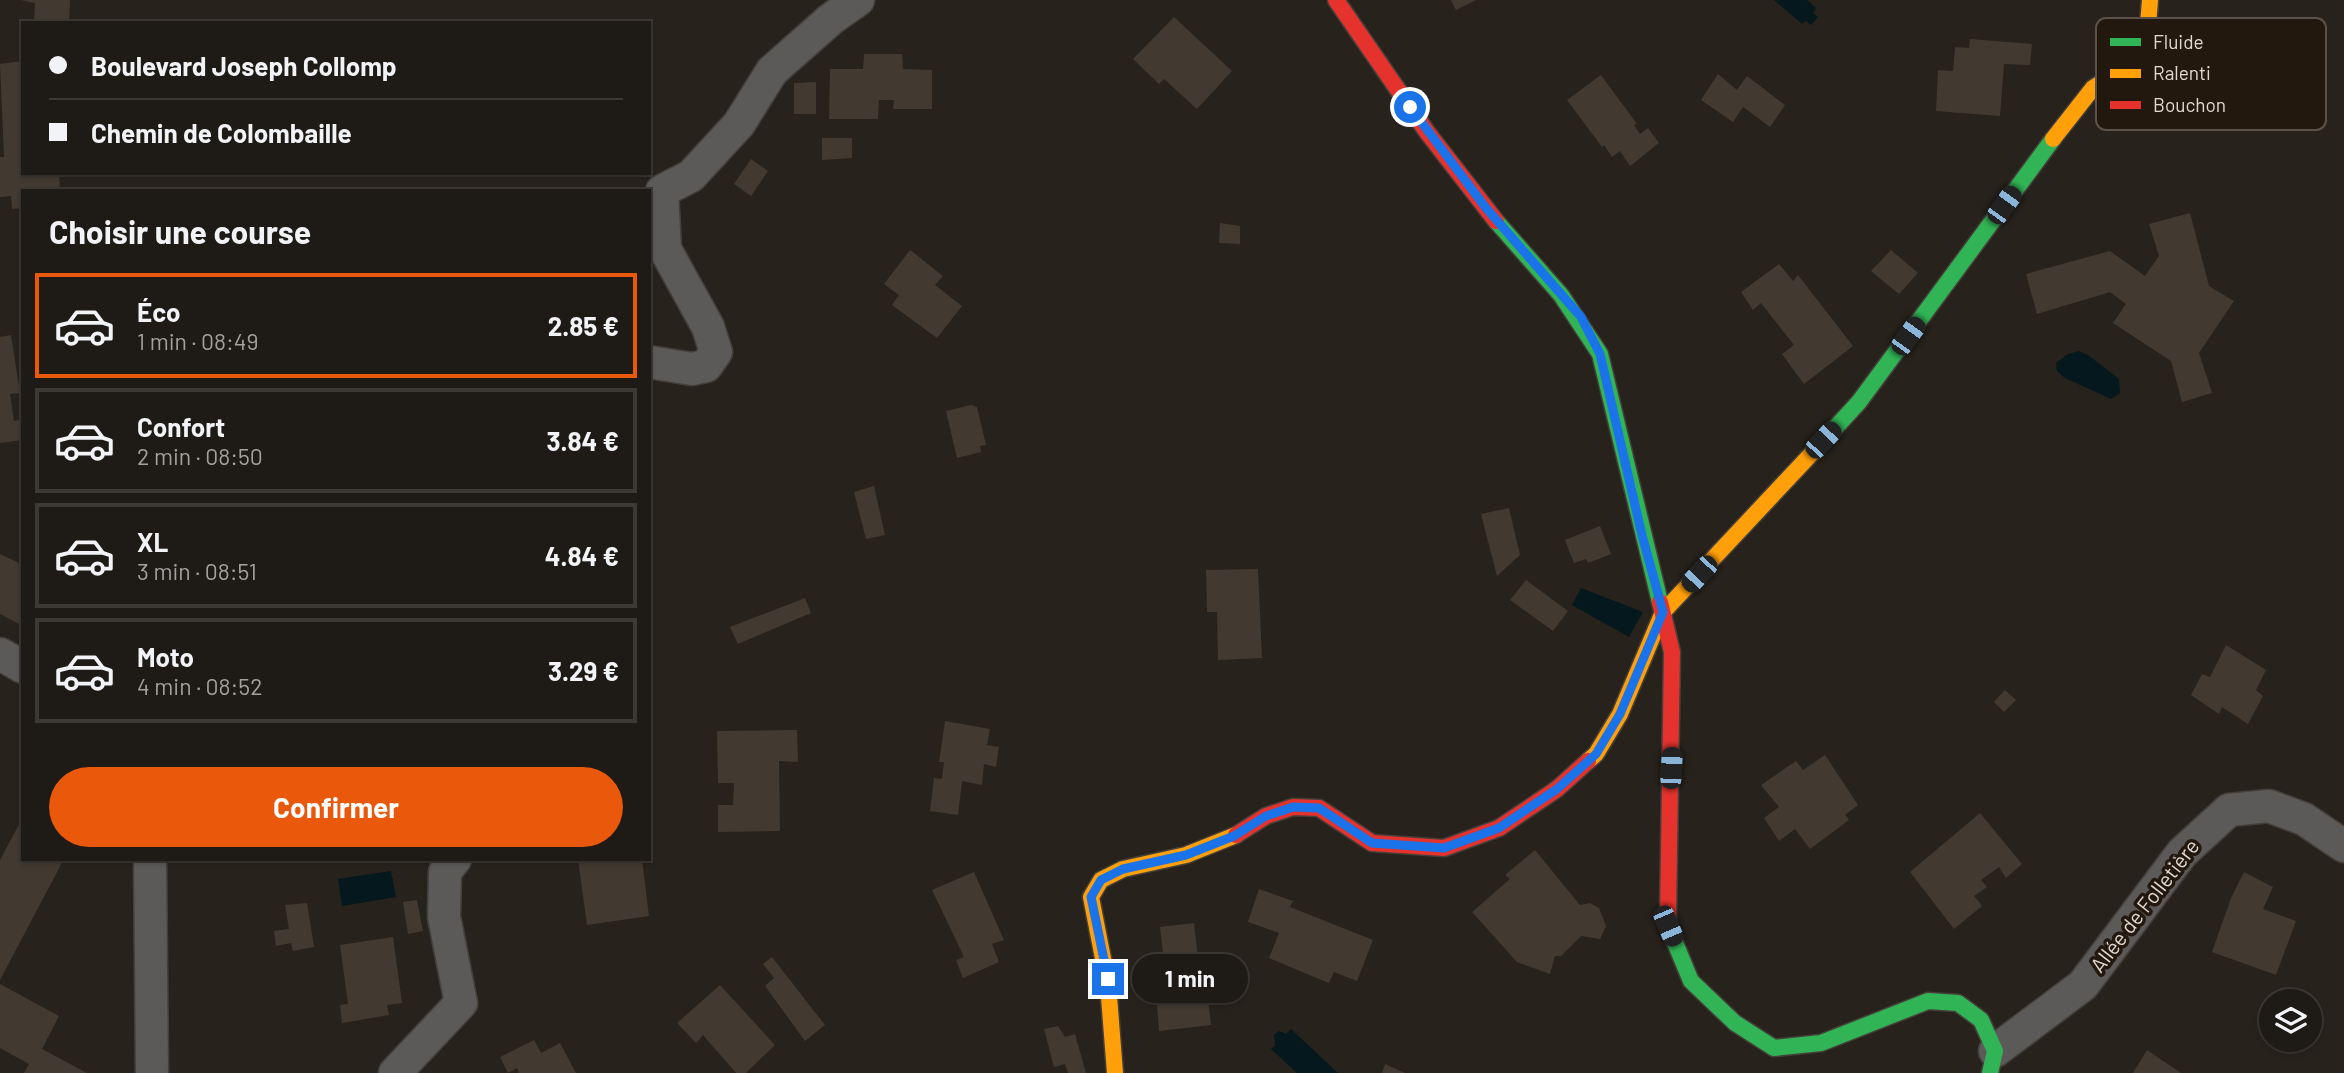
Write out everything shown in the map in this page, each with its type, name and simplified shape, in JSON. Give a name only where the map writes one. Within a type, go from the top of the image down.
[{"type":"street","points":[[651,362],[692,369],[706,366],[716,352],[708,327],[665,249],[662,191],[691,176],[739,124],[772,71],[831,19],[858,0]]},
{"type":"street","points":[[1336,0],[1395,87],[1486,208],[1581,317],[1600,354],[1672,652],[1668,926],[1691,981],[1735,1023],[1774,1048],[1821,1043],[1928,1001],[1958,1003],[1981,1020],[1993,1062]]},
{"type":"street","points":[[2150,0],[2150,18]]},
{"type":"street","points":[[1115,1073],[1111,999],[1102,940],[1091,897],[1101,880],[1123,869],[1186,855],[1234,836],[1266,816],[1293,807],[1319,808],[1372,843],[1444,848],[1499,828],[1557,789],[1596,754],[1620,714],[1663,612],[1859,402],[2036,161],[2096,87]]},
{"type":"street","points":[[0,654],[21,666]]},
{"type":"street","name":"Allée de Folletière","points":[[1993,1062],[2083,985],[2182,853],[2229,810],[2269,806],[2304,820],[2344,846]]},
{"type":"street","points":[[150,861],[152,1073]]},
{"type":"street","points":[[395,1073],[461,1003],[444,916],[445,872],[453,861]]},
{"type":"shaded area","points":[[1774,0],[1807,0],[1816,8],[1813,13],[1818,17],[1811,25],[1806,21],[1802,24]]},
{"type":"shaded area","points":[[2079,351],[2119,379],[2120,393],[2111,399],[2065,378],[2057,371],[2056,363],[2068,354]]},
{"type":"shaded area","points":[[1581,588],[1643,612],[1629,637],[1572,605]]},
{"type":"shaded area","points":[[391,871],[396,897],[342,906],[338,879]]},
{"type":"shaded area","points":[[1291,1029],[1338,1073],[1297,1073],[1271,1049],[1275,1045],[1274,1035],[1279,1031],[1286,1034]]},
{"type":"building","points":[[21,0],[70,0],[69,21],[34,21],[35,3]]},
{"type":"building","points":[[1451,0],[1476,0],[1456,10]]},
{"type":"building","points":[[1174,17],[1232,71],[1197,109],[1164,79],[1159,84],[1133,59]]},
{"type":"building","points":[[1970,39],[2032,44],[2030,65],[2004,64],[2000,116],[1936,111],[1938,70],[1953,71],[1955,47],[1969,48]]},
{"type":"building","points":[[864,54],[902,54],[903,69],[932,70],[932,109],[893,109],[894,100],[879,100],[878,119],[829,119],[830,69],[863,69]]},
{"type":"building","points":[[21,61],[21,175],[59,175],[60,189],[21,189],[21,208],[12,209],[11,196],[0,197],[0,157],[4,157],[0,64]]},
{"type":"building","points":[[1718,74],[1737,90],[1747,76],[1785,105],[1770,127],[1743,107],[1733,122],[1701,100]]},
{"type":"building","points":[[1601,75],[1637,124],[1634,125],[1640,134],[1648,128],[1659,143],[1630,166],[1620,151],[1612,157],[1604,145],[1602,147],[1567,100]]},
{"type":"building","points":[[816,82],[816,114],[794,114],[794,83]]},
{"type":"building","points":[[822,138],[852,138],[852,158],[822,160]]},
{"type":"building","points":[[751,159],[768,171],[751,196],[734,184]]},
{"type":"building","points":[[2190,213],[2209,286],[2234,301],[2199,353],[2212,393],[2182,402],[2171,361],[2113,323],[2126,304],[2110,292],[2037,314],[2026,274],[2110,251],[2145,276],[2159,256],[2149,224]]},
{"type":"building","points":[[1220,223],[1240,226],[1240,244],[1219,243]]},
{"type":"building","points":[[910,250],[943,276],[935,285],[962,306],[937,338],[892,305],[899,295],[884,284]]},
{"type":"building","points":[[1891,250],[1918,273],[1899,294],[1871,271]]},
{"type":"building","points":[[1779,264],[1793,281],[1798,275],[1853,346],[1804,384],[1782,354],[1794,345],[1761,303],[1753,310],[1741,292]]},
{"type":"building","points":[[11,335],[20,393],[10,394],[14,421],[21,419],[21,440],[0,443],[0,337]]},
{"type":"building","points":[[971,405],[977,407],[986,445],[980,446],[981,452],[957,458],[946,411]]},
{"type":"building","points":[[874,486],[885,535],[866,539],[854,492]]},
{"type":"building","points":[[1509,508],[1520,555],[1497,576],[1481,514]]},
{"type":"building","points":[[1600,526],[1611,554],[1588,563],[1586,559],[1574,563],[1565,540]]},
{"type":"building","points":[[0,554],[21,564],[21,625],[0,614]]},
{"type":"building","points":[[1258,569],[1262,658],[1218,660],[1217,612],[1207,612],[1206,570]]},
{"type":"building","points":[[1526,580],[1568,611],[1553,631],[1510,600]]},
{"type":"building","points":[[805,598],[811,613],[738,644],[730,627]]},
{"type":"building","points":[[2226,645],[2266,670],[2256,690],[2263,696],[2248,724],[2222,707],[2219,714],[2191,695],[2202,674],[2210,677]]},
{"type":"building","points":[[2005,690],[2016,700],[2004,712],[1994,702]]},
{"type":"building","points":[[945,721],[990,729],[987,745],[999,747],[996,767],[984,764],[982,785],[962,781],[958,815],[930,811],[934,778],[942,779],[944,762],[939,762]]},
{"type":"building","points":[[797,730],[798,762],[779,761],[780,831],[718,832],[718,805],[733,805],[734,783],[718,783],[717,731]]},
{"type":"building","points":[[1825,755],[1858,805],[1845,815],[1849,820],[1810,849],[1795,829],[1779,841],[1764,818],[1779,807],[1761,785],[1796,761],[1803,770]]},
{"type":"building","points":[[1980,813],[2022,864],[2006,878],[1999,867],[1981,880],[1987,887],[1974,896],[1982,906],[1954,929],[1910,872]]},
{"type":"building","points":[[21,821],[21,861],[63,861],[0,980],[0,860]]},
{"type":"building","points":[[1535,850],[1580,905],[1590,903],[1599,908],[1606,926],[1600,939],[1581,936],[1561,956],[1555,956],[1550,974],[1517,962],[1472,912],[1510,879],[1505,875]]},
{"type":"building","points":[[578,861],[642,861],[649,916],[587,925]]},
{"type":"building","points":[[974,872],[1004,940],[992,944],[999,962],[963,978],[956,960],[964,957],[932,890]]},
{"type":"building","points":[[2244,872],[2273,887],[2263,909],[2296,921],[2276,975],[2212,952],[2231,898]]},
{"type":"building","points":[[1259,889],[1293,901],[1290,907],[1373,940],[1357,981],[1334,972],[1329,983],[1269,958],[1279,933],[1248,922]]},
{"type":"building","points":[[417,900],[423,931],[408,934],[403,902]]},
{"type":"building","points":[[307,903],[314,947],[293,951],[291,943],[276,946],[274,931],[289,929],[285,905]]},
{"type":"building","points":[[1194,923],[1198,959],[1203,958],[1211,1025],[1159,1031],[1154,964],[1164,962],[1160,927]]},
{"type":"building","points":[[393,937],[402,1003],[387,1005],[389,1015],[342,1023],[340,1005],[348,1004],[340,945]]},
{"type":"building","points":[[772,957],[825,1025],[805,1041],[765,986],[774,978],[763,964]]},
{"type":"building","points":[[0,984],[59,1016],[42,1049],[87,1073],[24,1073],[29,1064],[0,1048]]},
{"type":"building","points":[[720,985],[775,1045],[746,1073],[736,1073],[703,1035],[696,1043],[677,1023]]},
{"type":"building","points":[[1058,1026],[1065,1037],[1075,1034],[1086,1073],[1068,1073],[1065,1064],[1054,1067],[1044,1029]]},
{"type":"building","points":[[534,1040],[541,1053],[560,1043],[576,1073],[519,1073],[517,1068],[508,1073],[500,1057]]},
{"type":"building","points":[[2147,1050],[2181,1073],[2133,1073]]},
{"type":"building","points":[[1385,1064],[1405,1073],[1382,1073]]},
{"type":"traffic: fast","points":[[1814,451],[1859,402],[2053,139]]},
{"type":"traffic: fast","points":[[1496,221],[1561,295],[1600,354],[1660,602]]},
{"type":"traffic: fast","points":[[1668,918],[1668,926],[1691,981],[1735,1023],[1774,1048],[1821,1043],[1928,1001],[1958,1003],[1981,1020],[1995,1051],[1990,1073]]},
{"type":"traffic: slow","points":[[2149,18],[2150,0]]},
{"type":"traffic: slow","points":[[2053,139],[2096,86]]},
{"type":"traffic: slow","points":[[1588,761],[1596,754],[1620,714],[1663,612],[1814,451]]},
{"type":"traffic: slow","points":[[1115,1073],[1108,984],[1091,897],[1101,880],[1123,869],[1186,855],[1236,835]]},
{"type":"traffic: jam","points":[[1336,0],[1427,132],[1496,221]]},
{"type":"traffic: jam","points":[[1660,602],[1672,652],[1668,918]]},
{"type":"traffic: jam","points":[[1236,835],[1266,816],[1293,807],[1319,808],[1372,843],[1444,848],[1499,828],[1557,789],[1588,761]]},
{"type":"route","points":[[1108,979],[1091,897],[1101,880],[1123,869],[1186,855],[1234,836],[1266,816],[1293,807],[1319,808],[1372,843],[1444,848],[1499,828],[1557,789],[1596,754],[1620,714],[1663,612],[1642,535],[1600,354],[1581,317],[1486,208],[1410,107]]}]
